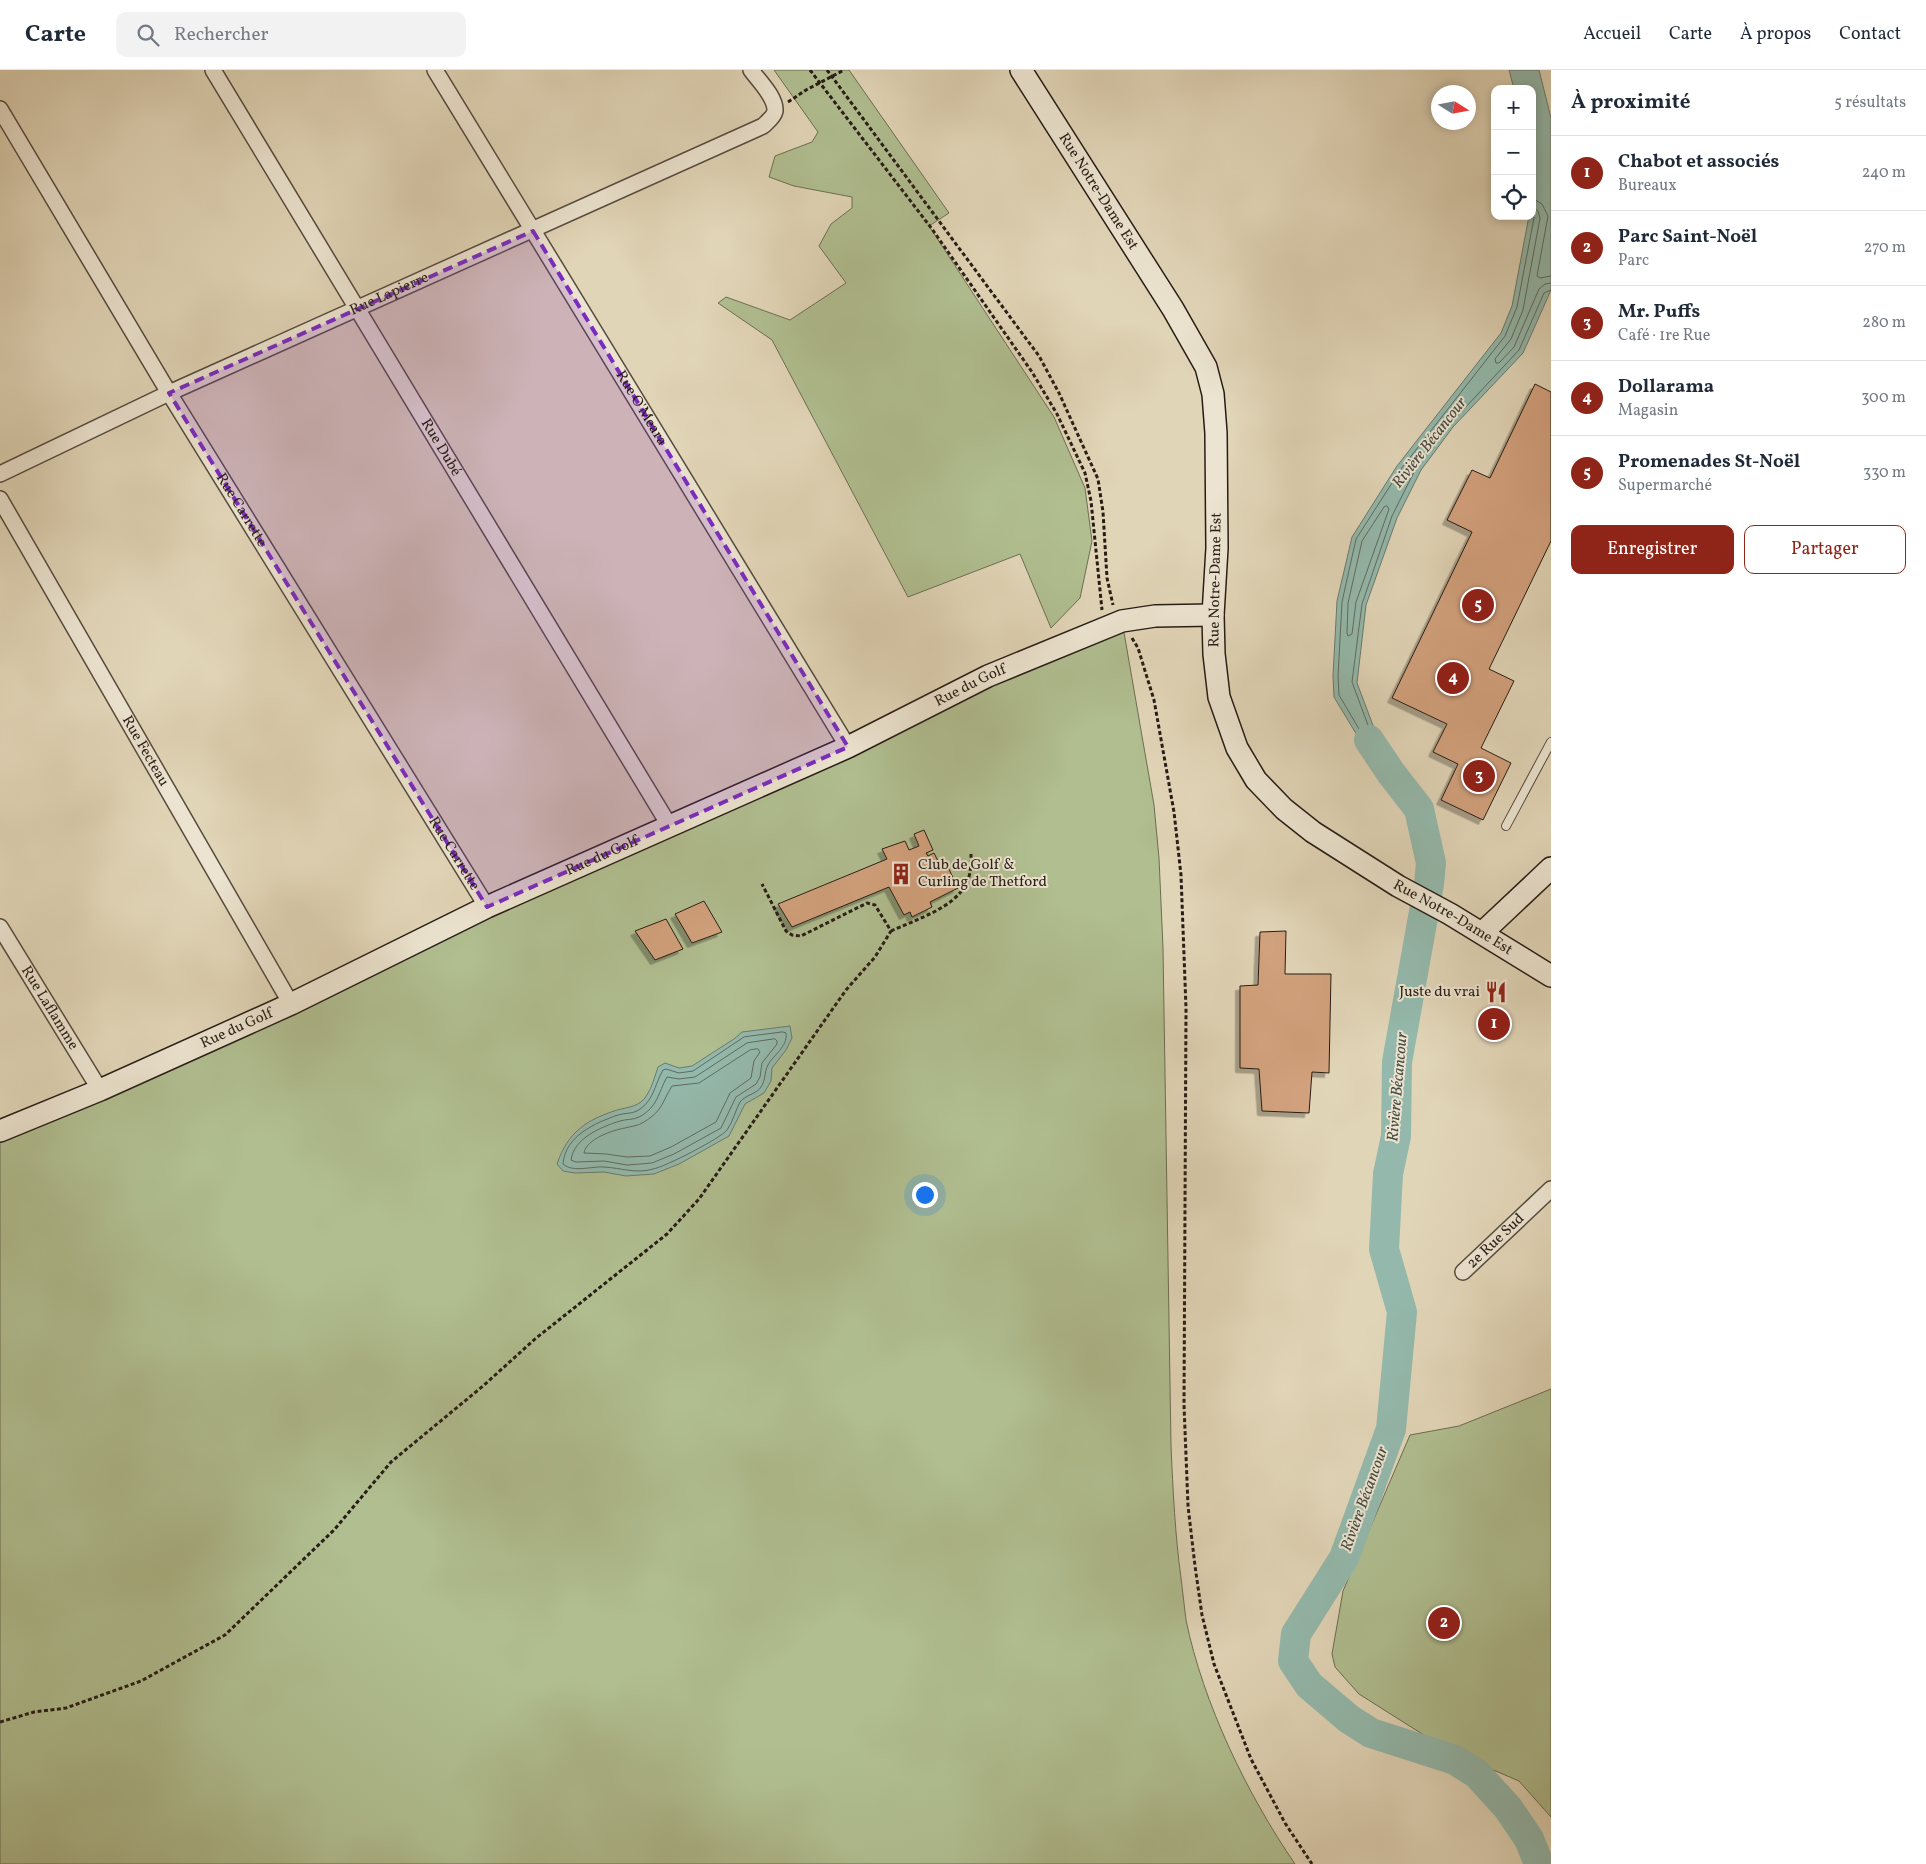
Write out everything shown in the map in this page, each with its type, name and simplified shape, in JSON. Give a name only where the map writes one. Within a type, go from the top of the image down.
[{"type":"street","name":"Rue Dubé","points":[[213,70],[669,825]]},
{"type":"street","name":"Rue O'Meara","points":[[435,70],[848,747]]},
{"type":"street","points":[[751,70],[773,101],[775,111]]},
{"type":"street","name":"Rue Notre-Dame Est","points":[[1021,70],[1167,301],[1206,367],[1213,394],[1216,433],[1217,548],[1213,615],[1214,654],[1219,697],[1237,748],[1256,780],[1284,810],[1312,832],[1398,886],[1450,914],[1551,976]]},
{"type":"street","name":"Rue Carrette","points":[[0,109],[169,393],[487,907]]},
{"type":"street","name":"Rue Lapierre","points":[[0,474],[169,393],[763,126],[772,118],[775,111]]},
{"type":"street","name":"Rue Fecteau","points":[[0,499],[291,1004]]},
{"type":"street","name":"Rue du Golf","points":[[0,1131],[100,1090],[291,1004],[487,907],[848,747],[988,676],[1113,625],[1154,616],[1213,615]]},
{"type":"street","points":[[1482,934],[1551,868]]},
{"type":"street","name":"Rue Laflamme","points":[[0,927],[100,1090]]},
{"type":"street","name":"2e Rue Sud","points":[[1463,1272],[1551,1189]]},
{"type":"lane","points":[[1506,826],[1551,742]]},
{"type":"path","points":[[810,70],[932,229],[1032,372],[1057,414],[1084,473],[1091,501],[1113,625],[1138,648],[1154,700],[1174,812],[1181,875],[1186,1008],[1184,1405],[1188,1506],[1199,1596],[1214,1664],[1251,1759],[1312,1864]]},
{"type":"path","points":[[827,70],[1039,356],[1098,479],[1103,512],[1113,625]]},
{"type":"path","points":[[775,111],[844,70]]},
{"type":"path","points":[[0,1722],[34,1712],[66,1708],[141,1681],[225,1635],[334,1530],[391,1462],[483,1386],[535,1339],[667,1234],[699,1199],[846,990],[875,957],[891,931],[946,906],[960,895],[967,883],[972,854]]},
{"type":"path","points":[[762,884],[786,931],[792,935],[801,936],[867,903],[875,905],[891,931]]},
{"type":"highlighted area","points":[[533,231],[848,747],[487,907],[169,393]]},
{"type":"green space","points":[[774,70],[849,70],[949,213],[929,226],[1054,417],[1085,488],[1092,541],[1080,598],[1051,628],[1020,554],[908,597],[772,340],[718,303],[726,297],[790,320],[846,283],[819,246],[831,224],[852,208],[852,197],[794,186],[769,177],[775,156],[812,142],[818,132]]},
{"type":"green space","points":[[1122,621],[1154,805],[1159,858],[1163,948],[1171,1446],[1173,1496],[1186,1620],[1203,1683],[1229,1747],[1260,1808],[1295,1864],[0,1864],[0,1131]]},
{"type":"green space","points":[[1551,1389],[1551,1817],[1519,1781],[1449,1751],[1359,1694],[1335,1667],[1332,1654],[1343,1591],[1410,1435],[1459,1426]]},
{"type":"water","points":[[1509,70],[1539,70],[1551,118],[1551,290],[1523,353],[1453,427],[1421,470],[1397,518],[1366,605],[1357,683],[1391,773],[1355,732],[1334,697],[1333,676],[1337,601],[1352,537],[1397,466],[1501,333],[1512,306],[1528,220],[1536,220],[1536,85],[1513,85]]},
{"type":"water","points":[[790,1026],[792,1038],[786,1050],[772,1068],[771,1081],[764,1093],[745,1104],[729,1136],[679,1164],[654,1174],[626,1176],[604,1172],[575,1173],[563,1171],[557,1164],[567,1143],[587,1123],[606,1114],[634,1106],[641,1102],[650,1089],[658,1067],[665,1063],[679,1068],[692,1066],[742,1032]]},
{"type":"building","points":[[1535,384],[1551,392],[1551,541],[1489,669],[1514,681],[1481,748],[1511,763],[1483,820],[1441,800],[1458,764],[1433,752],[1447,724],[1392,698],[1472,532],[1447,520],[1472,470],[1490,478]]},
{"type":"building","name":"Club de Golf & Curling de Thetford","points":[[924,830],[933,850],[926,853],[928,856],[934,853],[938,861],[944,859],[958,888],[930,902],[932,907],[912,917],[910,912],[904,915],[889,887],[792,927],[778,904],[887,859],[882,849],[905,841],[909,850],[919,846],[914,834]]},
{"type":"building","points":[[704,901],[722,932],[692,943],[675,914]]},
{"type":"building","points":[[666,919],[683,949],[655,960],[635,931]]},
{"type":"building","points":[[1286,931],[1285,974],[1331,974],[1329,1073],[1312,1072],[1309,1113],[1262,1111],[1259,1069],[1240,1068],[1240,986],[1258,985],[1260,932]]},
{"type":"waterway","name":"Rivière Bécancour","points":[[1369,740],[1391,773],[1419,809],[1431,863],[1429,884],[1397,1062],[1396,1136],[1388,1174],[1384,1249],[1402,1312],[1391,1429],[1344,1558],[1296,1634],[1293,1661],[1309,1685],[1349,1719],[1371,1733],[1455,1760],[1477,1774],[1508,1808],[1529,1839],[1539,1864]]},
{"type":"place","name":"Promenades St-Noël","points":[[1478,605]]},
{"type":"place","name":"Dollarama","points":[[1453,678]]},
{"type":"place","name":"Mr. Puffs","points":[[1479,776]]},
{"type":"place","name":"Club de Golf & Curling de Thetford","points":[[901,874]]},
{"type":"place","name":"Juste du vrai","points":[[1496,992]]},
{"type":"place","name":"Chabot et associés","points":[[1494,1024]]},
{"type":"place","name":"Parc Saint-Noël","points":[[1444,1623]]}]
